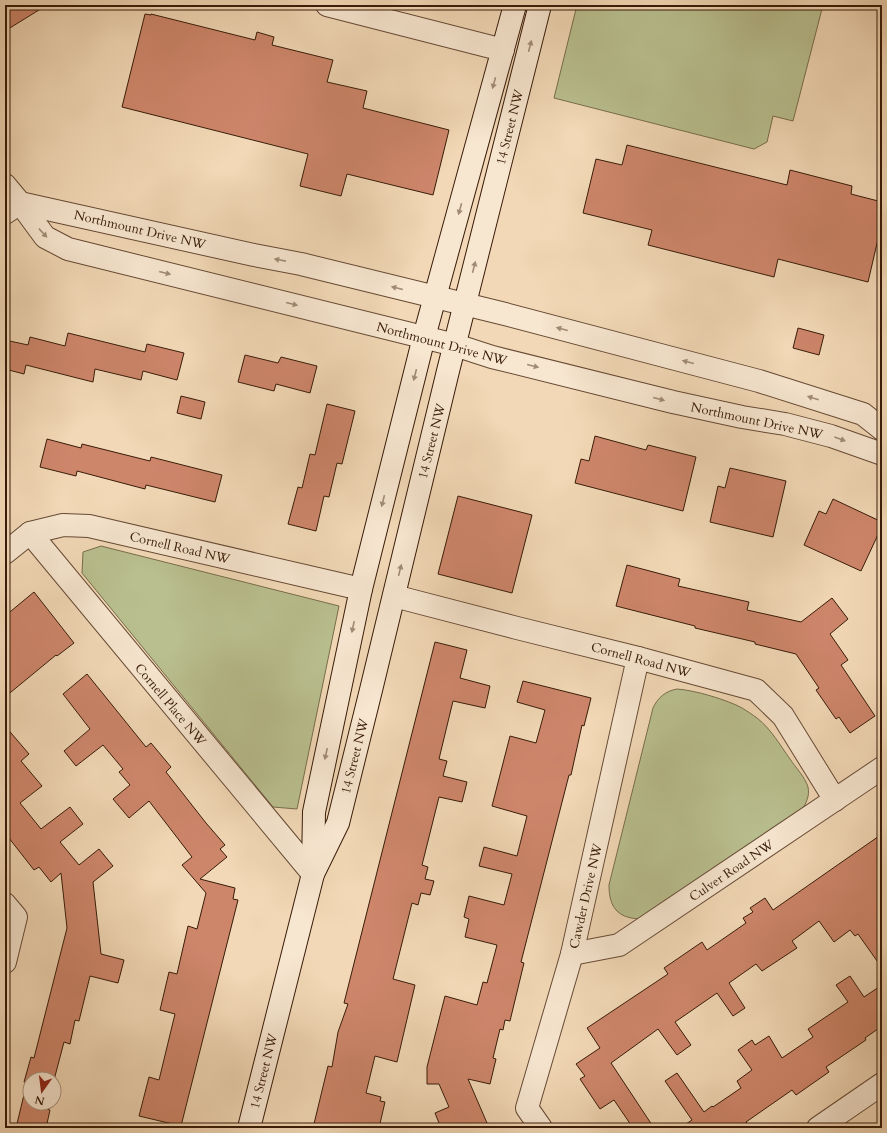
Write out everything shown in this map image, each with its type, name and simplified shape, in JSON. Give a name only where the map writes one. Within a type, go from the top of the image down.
[{"type":"street","points":[[327,5],[503,50]]},
{"type":"street","name":"14 Street NW","points":[[313,874],[314,812],[361,589],[424,337],[515,5]]},
{"type":"street","name":"14 Street NW","points":[[249,1128],[313,874],[338,822],[540,5]]},
{"type":"street","points":[[5,185],[12,208]]},
{"type":"street","name":"Northmount Drive NW","points":[[12,208],[301,264],[512,316],[759,380],[864,414],[882,429]]},
{"type":"street","name":"Northmount Drive NW","points":[[12,208],[45,237],[68,249],[455,344],[492,357],[673,402],[742,417],[785,424],[831,436],[882,454]]},
{"type":"street","name":"Cornell Road NW","points":[[5,553],[30,533],[63,524],[89,526],[361,589]]},
{"type":"street","name":"Cornell Place NW","points":[[30,533],[313,874]]},
{"type":"street","name":"Cornell Road NW","points":[[394,596],[638,658],[756,690],[783,716],[835,800]]},
{"type":"street","name":"Cawder Drive NW","points":[[541,1128],[527,1108],[572,954],[638,658]]},
{"type":"street","name":"Culver Road NW","points":[[572,954],[619,945],[882,768]]},
{"type":"street","points":[[5,904],[16,917],[5,962]]},
{"type":"street","points":[[818,1128],[882,1084]]},
{"type":"green space","points":[[577,5],[823,5],[793,121],[773,116],[767,142],[754,149],[554,98]]},
{"type":"green space","points":[[101,546],[339,606],[297,809],[273,807],[82,573],[83,552]]},
{"type":"green space","points":[[677,689],[701,693],[728,702],[742,708],[762,722],[803,776],[808,787],[808,796],[802,810],[643,919],[635,919],[622,915],[613,906],[609,893],[609,885],[653,708],[663,695],[669,691]]},
{"type":"building","points":[[5,5],[47,5],[5,31]]},
{"type":"building","points":[[145,14],[151,14],[255,40],[257,32],[274,37],[272,45],[333,60],[327,82],[367,91],[363,108],[449,130],[433,195],[347,174],[341,196],[300,186],[308,154],[122,107]]},
{"type":"building","points":[[627,145],[787,185],[790,170],[852,186],[851,194],[882,202],[882,222],[868,282],[778,259],[774,277],[648,245],[652,230],[583,213],[596,159],[622,165]]},
{"type":"building","points":[[798,328],[824,335],[819,355],[793,348]]},
{"type":"building","points":[[68,333],[145,352],[147,344],[184,353],[177,380],[143,371],[141,380],[95,369],[93,382],[26,365],[24,374],[5,369],[5,340],[28,345],[30,337],[65,346]]},
{"type":"building","points":[[245,355],[278,363],[281,357],[317,366],[310,393],[276,384],[274,391],[238,382]]},
{"type":"building","points":[[181,396],[205,402],[201,419],[177,413]]},
{"type":"building","points":[[327,404],[355,411],[342,464],[337,463],[329,497],[324,496],[316,531],[288,524],[298,487],[302,488],[310,454],[315,455]]},
{"type":"building","points":[[595,436],[646,450],[648,445],[696,457],[683,511],[575,483],[581,459],[589,461]]},
{"type":"building","points":[[47,439],[81,448],[82,444],[150,461],[151,457],[222,475],[215,502],[146,485],[145,489],[77,471],[76,476],[40,467]]},
{"type":"building","points":[[730,468],[786,481],[773,537],[710,522],[718,486],[725,488]]},
{"type":"building","points":[[458,496],[532,515],[512,593],[438,574]]},
{"type":"building","points":[[833,499],[882,522],[882,526],[861,571],[804,545],[819,511],[826,514]]},
{"type":"building","points":[[627,565],[680,579],[678,586],[749,602],[747,610],[801,622],[832,598],[848,619],[830,634],[848,660],[841,665],[875,716],[850,733],[839,717],[836,719],[816,690],[819,688],[796,654],[616,606]]},
{"type":"building","points":[[34,592],[74,643],[57,656],[56,655],[5,697],[5,616]]},
{"type":"building","points":[[435,642],[467,650],[460,678],[490,686],[485,708],[453,701],[439,759],[447,761],[443,776],[467,782],[462,802],[439,797],[422,865],[428,867],[425,879],[434,881],[430,895],[421,893],[418,905],[412,903],[393,979],[415,985],[397,1062],[375,1056],[366,1093],[381,1097],[380,1101],[385,1102],[379,1128],[313,1128],[328,1066],[332,1067],[338,1032],[348,1004],[344,1003]]},
{"type":"building","points":[[87,674],[146,747],[151,743],[171,767],[166,772],[225,845],[220,849],[227,857],[200,879],[235,888],[233,899],[238,900],[181,1126],[139,1116],[149,1077],[159,1080],[175,1014],[160,1010],[169,972],[177,974],[188,926],[197,929],[206,893],[182,865],[192,857],[149,801],[129,818],[113,799],[130,785],[119,772],[123,769],[103,745],[76,766],[64,751],[90,729],[63,694]]},
{"type":"building","points":[[523,681],[591,698],[584,726],[582,725],[571,775],[569,775],[521,962],[524,963],[510,1021],[505,1020],[503,1030],[500,1029],[493,1058],[496,1059],[490,1084],[468,1079],[487,1123],[475,1128],[441,1128],[435,1113],[449,1107],[439,1084],[427,1084],[427,1067],[445,996],[477,1005],[483,982],[487,983],[497,945],[465,937],[469,919],[464,917],[469,896],[504,905],[512,874],[479,866],[484,847],[517,856],[527,816],[492,806],[510,736],[536,743],[545,710],[517,702]]},
{"type":"building","points":[[5,726],[29,754],[21,761],[42,786],[20,803],[41,829],[70,807],[83,824],[60,842],[79,865],[99,849],[113,866],[93,882],[101,954],[124,960],[118,983],[90,976],[79,1021],[75,1020],[70,1044],[64,1042],[56,1071],[27,1071],[31,1057],[34,1058],[67,928],[61,873],[51,882],[39,867],[34,870],[5,833]]},
{"type":"building","points":[[882,834],[882,968],[858,934],[855,936],[850,930],[834,942],[819,921],[792,941],[797,948],[762,971],[756,964],[729,983],[745,1008],[733,1016],[717,993],[675,1022],[691,1045],[677,1055],[658,1029],[611,1063],[654,1128],[633,1128],[614,1100],[600,1109],[580,1079],[585,1076],[576,1064],[600,1048],[587,1028],[668,974],[664,968],[702,942],[707,950],[746,923],[743,918],[753,912],[750,908],[765,898],[773,910]]},
{"type":"building","points":[[850,976],[864,997],[882,985],[882,1026],[865,1038],[866,1040],[826,1067],[829,1072],[796,1095],[792,1090],[746,1122],[751,1128],[680,1128],[692,1120],[665,1081],[677,1073],[704,1112],[712,1106],[713,1107],[741,1088],[737,1081],[752,1070],[738,1050],[752,1040],[755,1045],[769,1036],[782,1058],[813,1037],[808,1029],[848,1002],[836,985]]},
{"type":"building","points":[[22,1103],[22,1111],[50,1111],[46,1128],[16,1128]]}]
